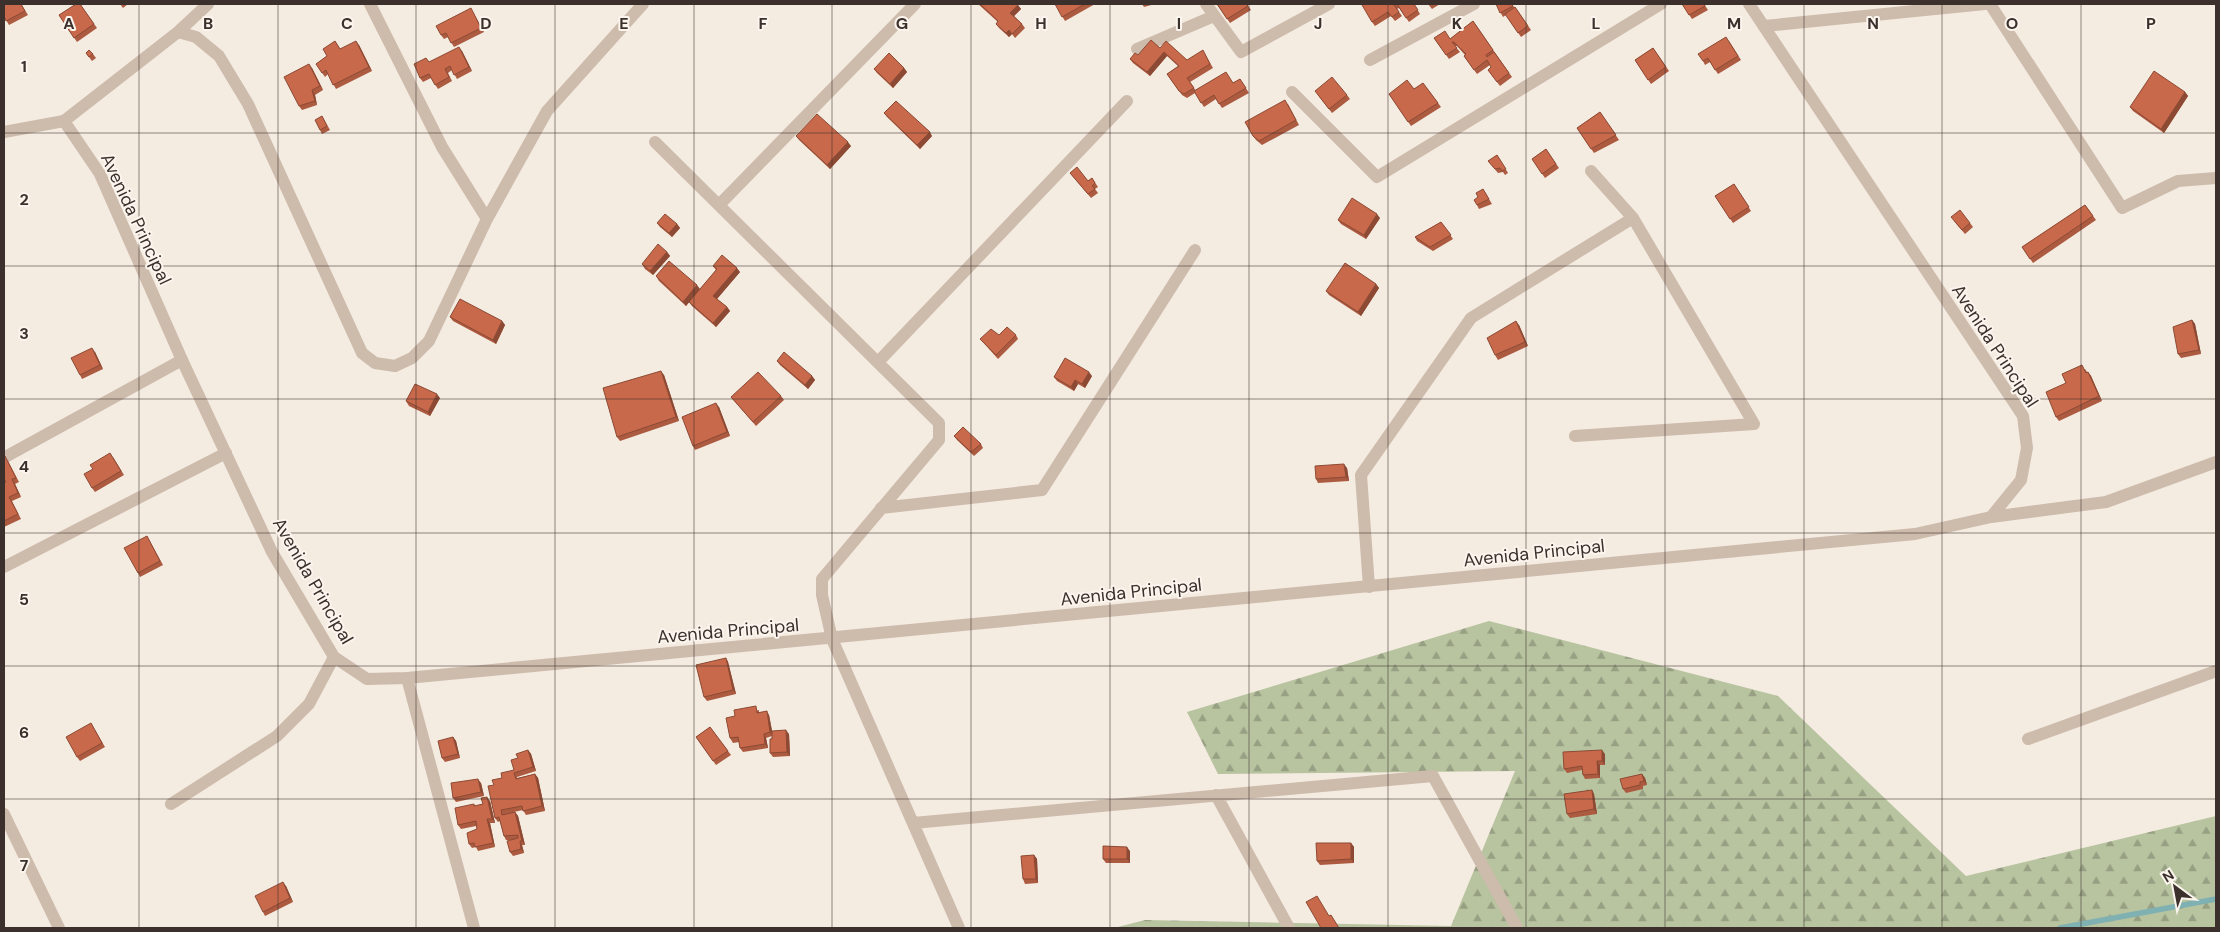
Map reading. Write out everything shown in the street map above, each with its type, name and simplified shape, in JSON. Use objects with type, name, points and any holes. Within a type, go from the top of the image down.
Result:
[{"type":"street","points":[[4,132],[64,121],[178,32],[208,4]]},
{"type":"street","points":[[370,4],[442,147],[487,219]]},
{"type":"street","points":[[178,32],[196,37],[219,56],[248,104],[362,353],[375,363],[395,366],[412,358],[429,341],[487,219],[547,111],[644,4]]},
{"type":"street","points":[[719,205],[915,4]]},
{"type":"street","points":[[1206,4],[1241,52],[1327,4]]},
{"type":"street","points":[[1370,60],[1474,4]]},
{"type":"street","name":"Avenida Principal","points":[[64,121],[100,174],[182,360],[272,552],[334,657],[367,679],[407,678],[832,639],[1915,534],[1991,517],[2021,480],[2027,448],[2023,416],[1749,4]]},
{"type":"street","points":[[1764,26],[1984,4]]},
{"type":"street","points":[[1990,4],[2122,208],[2178,181],[2216,178]]},
{"type":"street","points":[[1292,92],[1377,177],[1652,6]]},
{"type":"street","points":[[1137,48],[1214,16]]},
{"type":"street","points":[[879,361],[1127,101]]},
{"type":"street","points":[[655,142],[879,361],[939,423],[939,440],[822,579],[822,595],[832,639],[959,928]]},
{"type":"street","points":[[1575,436],[1754,424],[1633,218],[1591,171]]},
{"type":"street","points":[[1369,587],[1361,476],[1471,318],[1633,218]]},
{"type":"street","points":[[881,508],[1042,490],[1195,250]]},
{"type":"street","points":[[7,456],[182,360]]},
{"type":"street","points":[[4,567],[226,453]]},
{"type":"street","points":[[1991,517],[2106,502],[2216,462]]},
{"type":"street","points":[[171,804],[277,736],[309,704],[334,657]]},
{"type":"street","points":[[2028,739],[2216,671]]},
{"type":"street","points":[[407,678],[474,928]]},
{"type":"street","points":[[913,823],[1433,776],[1518,928]]},
{"type":"street","points":[[1216,796],[1289,928]]},
{"type":"street","points":[[4,814],[59,928]]},
{"type":"green space","points":[[1489,621],[1778,696],[1966,876],[2216,816],[2216,928],[1114,928],[1145,920],[1451,926],[1515,771],[1218,774],[1187,712]]},
{"type":"building","points":[[4,4],[21,4],[25,11],[6,21]]},
{"type":"building","points":[[76,4],[80,4],[94,24],[74,38],[59,15]]},
{"type":"building","points":[[980,4],[1017,4],[1010,13],[1022,24],[1012,34],[1009,30],[1006,33],[996,24],[998,21]]},
{"type":"building","points":[[1055,4],[1085,4],[1062,17]]},
{"type":"building","points":[[1217,4],[1246,4],[1248,6],[1227,19]]},
{"type":"building","points":[[1363,4],[1396,4],[1394,5],[1399,12],[1392,17],[1388,12],[1372,22]]},
{"type":"building","points":[[1397,4],[1414,4],[1418,10],[1406,18]]},
{"type":"building","points":[[1496,4],[1511,4],[1513,6],[1500,13]]},
{"type":"building","points":[[1682,4],[1704,4],[1705,6],[1689,15]]},
{"type":"building","points":[[1515,7],[1528,26],[1518,33],[1505,14]]},
{"type":"building","points":[[471,8],[481,28],[451,43],[446,33],[441,35],[436,26]]},
{"type":"building","points":[[1473,21],[1493,50],[1486,55],[1487,57],[1494,52],[1509,73],[1497,82],[1488,70],[1491,67],[1487,60],[1474,70],[1464,56],[1466,54],[1454,42],[1452,42],[1457,48],[1446,55],[1434,38],[1445,31],[1450,39]]},
{"type":"building","points":[[1726,37],[1738,56],[1715,70],[1708,58],[1703,61],[1698,54]]},
{"type":"building","points":[[1151,40],[1160,48],[1166,41],[1187,60],[1203,50],[1210,64],[1187,78],[1194,88],[1184,94],[1179,91],[1167,74],[1179,66],[1164,52],[1147,72],[1130,59],[1135,53],[1138,55]]},
{"type":"building","points":[[335,41],[340,49],[356,41],[369,67],[333,85],[326,70],[322,73],[316,64],[327,56],[323,49]]},
{"type":"building","points":[[459,47],[469,67],[454,75],[450,66],[445,69],[449,77],[435,85],[429,74],[420,78],[414,64],[426,58],[429,62]]},
{"type":"building","points":[[1653,48],[1666,67],[1648,80],[1635,60]]},
{"type":"building","points":[[89,50],[93,54],[89,57],[86,53]]},
{"type":"building","points":[[889,53],[904,68],[890,84],[874,69]]},
{"type":"building","points":[[309,64],[320,86],[312,90],[315,101],[299,106],[284,77]]},
{"type":"building","points":[[2154,71],[2185,92],[2161,129],[2130,107]]},
{"type":"building","points":[[1226,72],[1233,83],[1240,79],[1246,88],[1219,104],[1214,95],[1201,103],[1194,91]]},
{"type":"building","points":[[1332,77],[1347,95],[1329,109],[1315,91]]},
{"type":"building","points":[[1407,80],[1414,89],[1423,83],[1438,103],[1408,122],[1389,94]]},
{"type":"building","points":[[1285,100],[1296,120],[1259,141],[1253,136],[1245,122]]},
{"type":"building","points":[[896,101],[930,132],[917,145],[884,113]]},
{"type":"building","points":[[1600,112],[1616,135],[1591,149],[1577,128]]},
{"type":"building","points":[[817,114],[848,142],[827,165],[796,136]]},
{"type":"building","points":[[322,116],[327,126],[320,130],[315,120]]},
{"type":"building","points":[[1546,149],[1556,164],[1542,174],[1532,159]]},
{"type":"building","points":[[1497,155],[1506,169],[1502,171],[1500,168],[1495,169],[1488,161]]},
{"type":"building","points":[[1077,167],[1088,181],[1092,178],[1095,183],[1092,186],[1095,189],[1088,194],[1070,173]]},
{"type":"building","points":[[1734,184],[1749,207],[1730,219],[1715,196]]},
{"type":"building","points":[[1483,189],[1489,199],[1477,205],[1474,200],[1478,197],[1476,193]]},
{"type":"building","points":[[1352,198],[1377,214],[1364,235],[1338,220]]},
{"type":"building","points":[[2085,205],[2093,216],[2030,259],[2022,247]]},
{"type":"building","points":[[1960,210],[1970,223],[1962,230],[1951,217]]},
{"type":"building","points":[[665,214],[677,224],[669,233],[657,223]]},
{"type":"building","points":[[1441,222],[1451,235],[1430,247],[1415,237]]},
{"type":"building","points":[[658,244],[667,252],[650,271],[642,264]]},
{"type":"building","points":[[722,255],[737,268],[713,296],[727,307],[713,323],[689,302],[717,269],[713,266]]},
{"type":"building","points":[[669,261],[697,285],[683,302],[656,276]]},
{"type":"building","points":[[1345,263],[1376,284],[1358,312],[1326,291]]},
{"type":"building","points":[[460,299],[502,321],[493,340],[450,317]]},
{"type":"building","points":[[2192,320],[2199,350],[2178,354],[2173,327]]},
{"type":"building","points":[[1516,321],[1525,342],[1495,355],[1487,338]]},
{"type":"building","points":[[1007,327],[1016,335],[996,355],[980,339],[991,329],[999,335]]},
{"type":"building","points":[[92,348],[100,365],[80,375],[71,358]]},
{"type":"building","points":[[784,352],[812,376],[805,385],[777,361]]},
{"type":"building","points":[[1065,358],[1089,372],[1082,384],[1075,380],[1071,387],[1054,377]]},
{"type":"building","points":[[2082,365],[2086,373],[2088,372],[2099,396],[2056,417],[2046,392],[2066,383],[2062,374]]},
{"type":"building","points":[[661,371],[676,417],[617,437],[603,388]]},
{"type":"building","points":[[758,372],[781,396],[753,422],[731,397]]},
{"type":"building","points":[[415,384],[437,394],[428,412],[406,401]]},
{"type":"building","points":[[716,403],[727,432],[693,446],[682,417]]},
{"type":"building","points":[[963,427],[981,444],[971,452],[954,436]]},
{"type":"building","points":[[110,453],[121,471],[92,488],[84,474],[93,469],[90,465]]},
{"type":"building","points":[[5,456],[16,478],[12,479],[18,493],[9,497],[18,514],[4,521],[4,483],[6,482],[4,478]]},
{"type":"building","points":[[1344,464],[1346,477],[1316,479],[1315,466]]},
{"type":"building","points":[[147,536],[160,561],[138,573],[124,548]]},
{"type":"building","points":[[726,658],[733,690],[704,697],[696,665]]},
{"type":"building","points":[[756,706],[757,713],[767,711],[770,732],[764,734],[765,744],[740,748],[738,737],[730,738],[726,718],[735,716],[734,710]]},
{"type":"building","points":[[91,723],[102,743],[77,757],[66,737]]},
{"type":"building","points":[[710,727],[728,751],[713,761],[696,737]]},
{"type":"building","points":[[786,730],[787,752],[770,753],[772,731]]},
{"type":"building","points":[[453,737],[458,754],[442,758],[438,741]]},
{"type":"building","points":[[528,750],[533,767],[514,773],[516,779],[535,774],[542,806],[523,811],[522,806],[501,810],[502,815],[515,812],[522,841],[520,841],[521,849],[510,852],[507,841],[518,838],[518,835],[504,836],[499,817],[495,818],[488,786],[494,785],[492,780],[502,778],[501,773],[514,770],[511,760],[518,758],[516,754]]},
{"type":"building","points":[[1602,750],[1602,761],[1597,761],[1598,774],[1583,775],[1582,766],[1564,769],[1563,752]]},
{"type":"building","points":[[1642,774],[1644,781],[1640,782],[1640,785],[1623,789],[1620,779]]},
{"type":"building","points":[[478,779],[481,792],[453,798],[451,783]]},
{"type":"building","points":[[1592,790],[1594,809],[1567,814],[1564,794]]},
{"type":"building","points":[[487,797],[492,819],[487,819],[493,843],[475,847],[474,843],[469,844],[467,833],[477,829],[476,821],[458,825],[455,808],[483,804],[481,798]]},
{"type":"building","points":[[1316,843],[1351,843],[1351,859],[1317,861]]},
{"type":"building","points":[[1103,846],[1127,847],[1127,859],[1103,859]]},
{"type":"building","points":[[1034,855],[1036,879],[1023,879],[1021,856]]},
{"type":"building","points":[[283,882],[290,898],[263,912],[255,896]]},
{"type":"building","points":[[1317,896],[1339,928],[1321,928],[1306,902]]},
{"type":"waterway","points":[[2060,928],[2216,899]]}]
